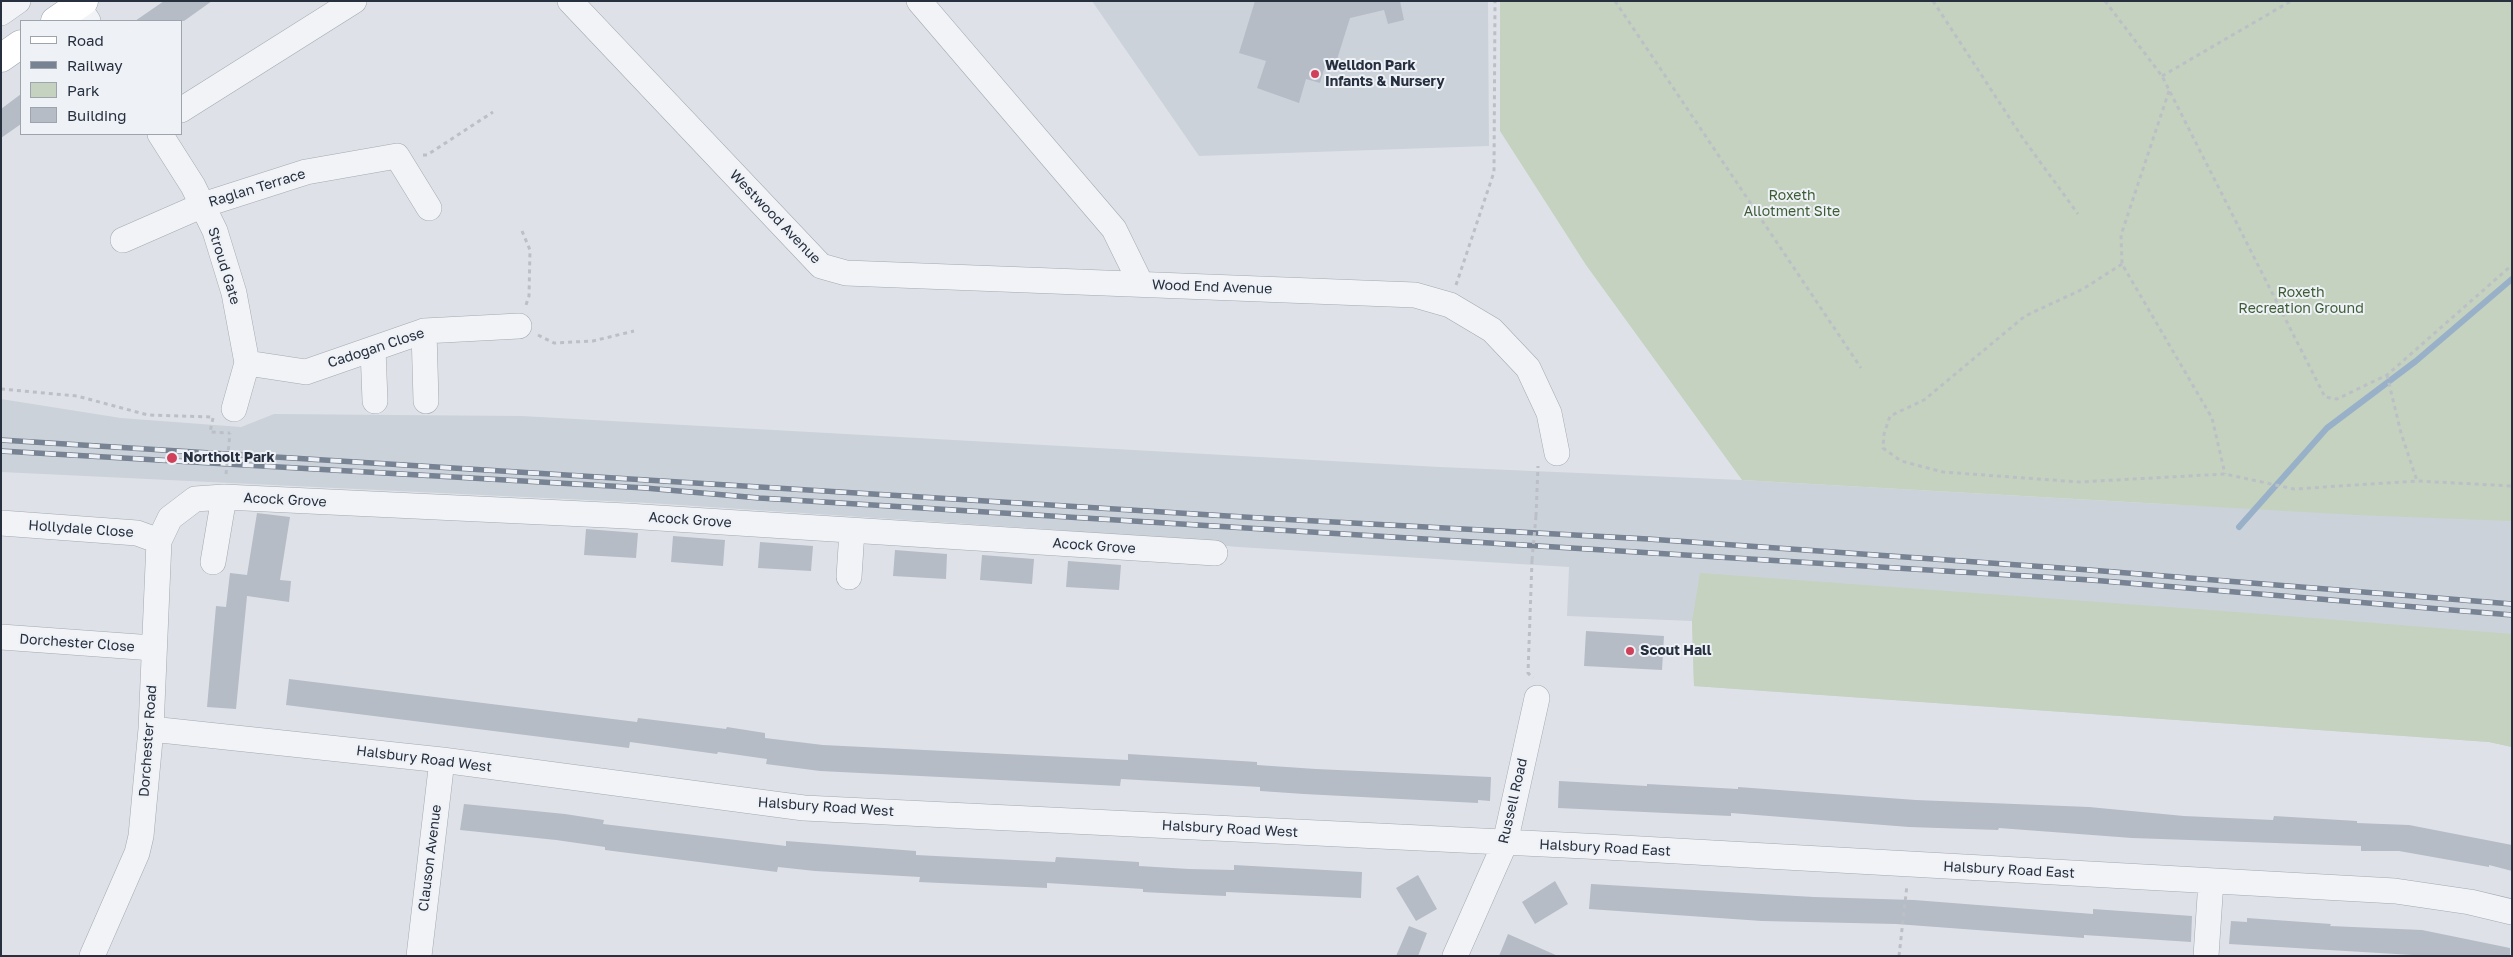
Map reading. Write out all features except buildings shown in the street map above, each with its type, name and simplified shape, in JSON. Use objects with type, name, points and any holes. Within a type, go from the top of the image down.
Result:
[{"type":"main road","points":[[57,20],[83,9]]},
{"type":"main road","points":[[1,58],[20,45]]},
{"type":"street","points":[[1,13],[18,1]]},
{"type":"street","points":[[182,109],[354,1]]},
{"type":"street","name":"Westwood Avenue","points":[[570,1],[821,266],[846,273],[1141,284]]},
{"type":"street","name":"Wood End Avenue","points":[[919,1],[1114,229],[1141,284],[1415,296],[1450,305],[1492,330],[1528,368],[1549,413],[1557,453]]},
{"type":"street","name":"Stroud Gate","points":[[161,135],[204,205],[256,364]]},
{"type":"street","points":[[397,156],[429,208]]},
{"type":"street","name":"Raglan Terrace","points":[[123,240],[204,205],[306,172],[397,156]]},
{"type":"street","name":"Cadogan Close","points":[[256,364],[306,372],[424,331],[519,326]]},
{"type":"street","points":[[424,331],[426,400]]},
{"type":"street","points":[[373,349],[375,401]]},
{"type":"street","points":[[224,413],[256,364]]},
{"type":"street","points":[[213,562],[225,485]]},
{"type":"street","name":"Acock Grove","points":[[170,518],[195,499],[225,485],[627,516],[1215,553]]},
{"type":"street","name":"Dorchester Road","points":[[92,956],[137,854],[142,836],[151,729],[153,648],[160,541],[170,518]]},
{"type":"street","name":"Hollydale Close","points":[[1,523],[137,532],[160,541]]},
{"type":"street","points":[[849,577],[852,531]]},
{"type":"street","name":"Dorchester Close","points":[[1,637],[153,648]]},
{"type":"street","name":"Russell Road","points":[[1455,956],[1505,843],[1537,691]]},
{"type":"street","name":"Halsbury Road West","points":[[151,729],[442,760],[804,808],[1505,843]]},
{"type":"street","name":"Clauson Avenue","points":[[419,956],[442,760]]},
{"type":"street","name":"Halsbury Road East","points":[[1505,843],[2394,890],[2470,902],[2512,912]]},
{"type":"street","points":[[2206,956],[2212,881]]},
{"type":"path","points":[[1450,305],[1494,172],[1495,1]]},
{"type":"path","points":[[1615,1],[1861,368]]},
{"type":"path","points":[[1933,1],[2022,137],[2078,214]]},
{"type":"path","points":[[2105,1],[2162,76],[2325,397],[2338,398],[2387,375],[2512,265]]},
{"type":"path","points":[[2162,76],[2291,1]]},
{"type":"path","points":[[2169,90],[2121,235],[2122,264],[2212,418],[2225,474]]},
{"type":"path","points":[[397,156],[427,155],[493,112]]},
{"type":"path","points":[[522,231],[530,250],[529,296],[519,326],[554,343],[593,340],[634,331]]},
{"type":"path","points":[[2122,264],[2083,289],[2025,316],[1924,400],[1890,416],[1884,434],[1883,448],[1901,461],[1943,472],[2079,482],[2225,474],[2294,489],[2417,481],[2512,486]]},
{"type":"path","points":[[2387,375],[2401,433],[2417,481]]},
{"type":"path","points":[[1,389],[77,396],[148,415],[224,413]]},
{"type":"path","points":[[210,432],[230,433],[225,485]]},
{"type":"path","points":[[1537,691],[1528,672],[1538,454],[1557,453]]},
{"type":"path","points":[[1899,956],[1909,865]]},
{"type":"shaded area","name":"Welldon Park Infants & Nursery","points":[[1092,1],[1488,1],[1489,146],[1199,156]]},
{"type":"shaded area","points":[[1,399],[121,418],[241,427],[274,414],[522,416],[1440,467],[1742,480],[2163,504],[2512,519],[2512,747],[2489,742],[1694,686],[1692,621],[1567,616],[1569,567],[1238,547],[1059,530],[649,503],[1,472]]},
{"type":"green space","points":[[1500,1],[2512,1],[2512,521],[2357,515],[1742,480],[1586,265],[1500,131]]},
{"type":"green space","points":[[1700,573],[2512,634],[2512,747],[2489,742],[1694,686],[1692,621]]},
{"type":"waterway","points":[[2239,527],[2327,428],[2416,361],[2512,279]]},
{"type":"railway","points":[[1,440],[1260,518],[1648,539],[2090,570],[2512,604]]},
{"type":"railway","points":[[1,451],[645,488],[759,498],[2091,580],[2512,615]]},
{"type":"place","name":"Welldon Park Infants & Nursery","points":[[1315,74]]},
{"type":"place","name":"Northolt Park","points":[[172,458]]},
{"type":"place","name":"Scout Hall","points":[[1630,651]]},
{"type":"park label","name":"Roxeth Allotment Site","points":[[1792,204]]},
{"type":"park label","name":"Roxeth Recreation Ground","points":[[2301,302]]}]
